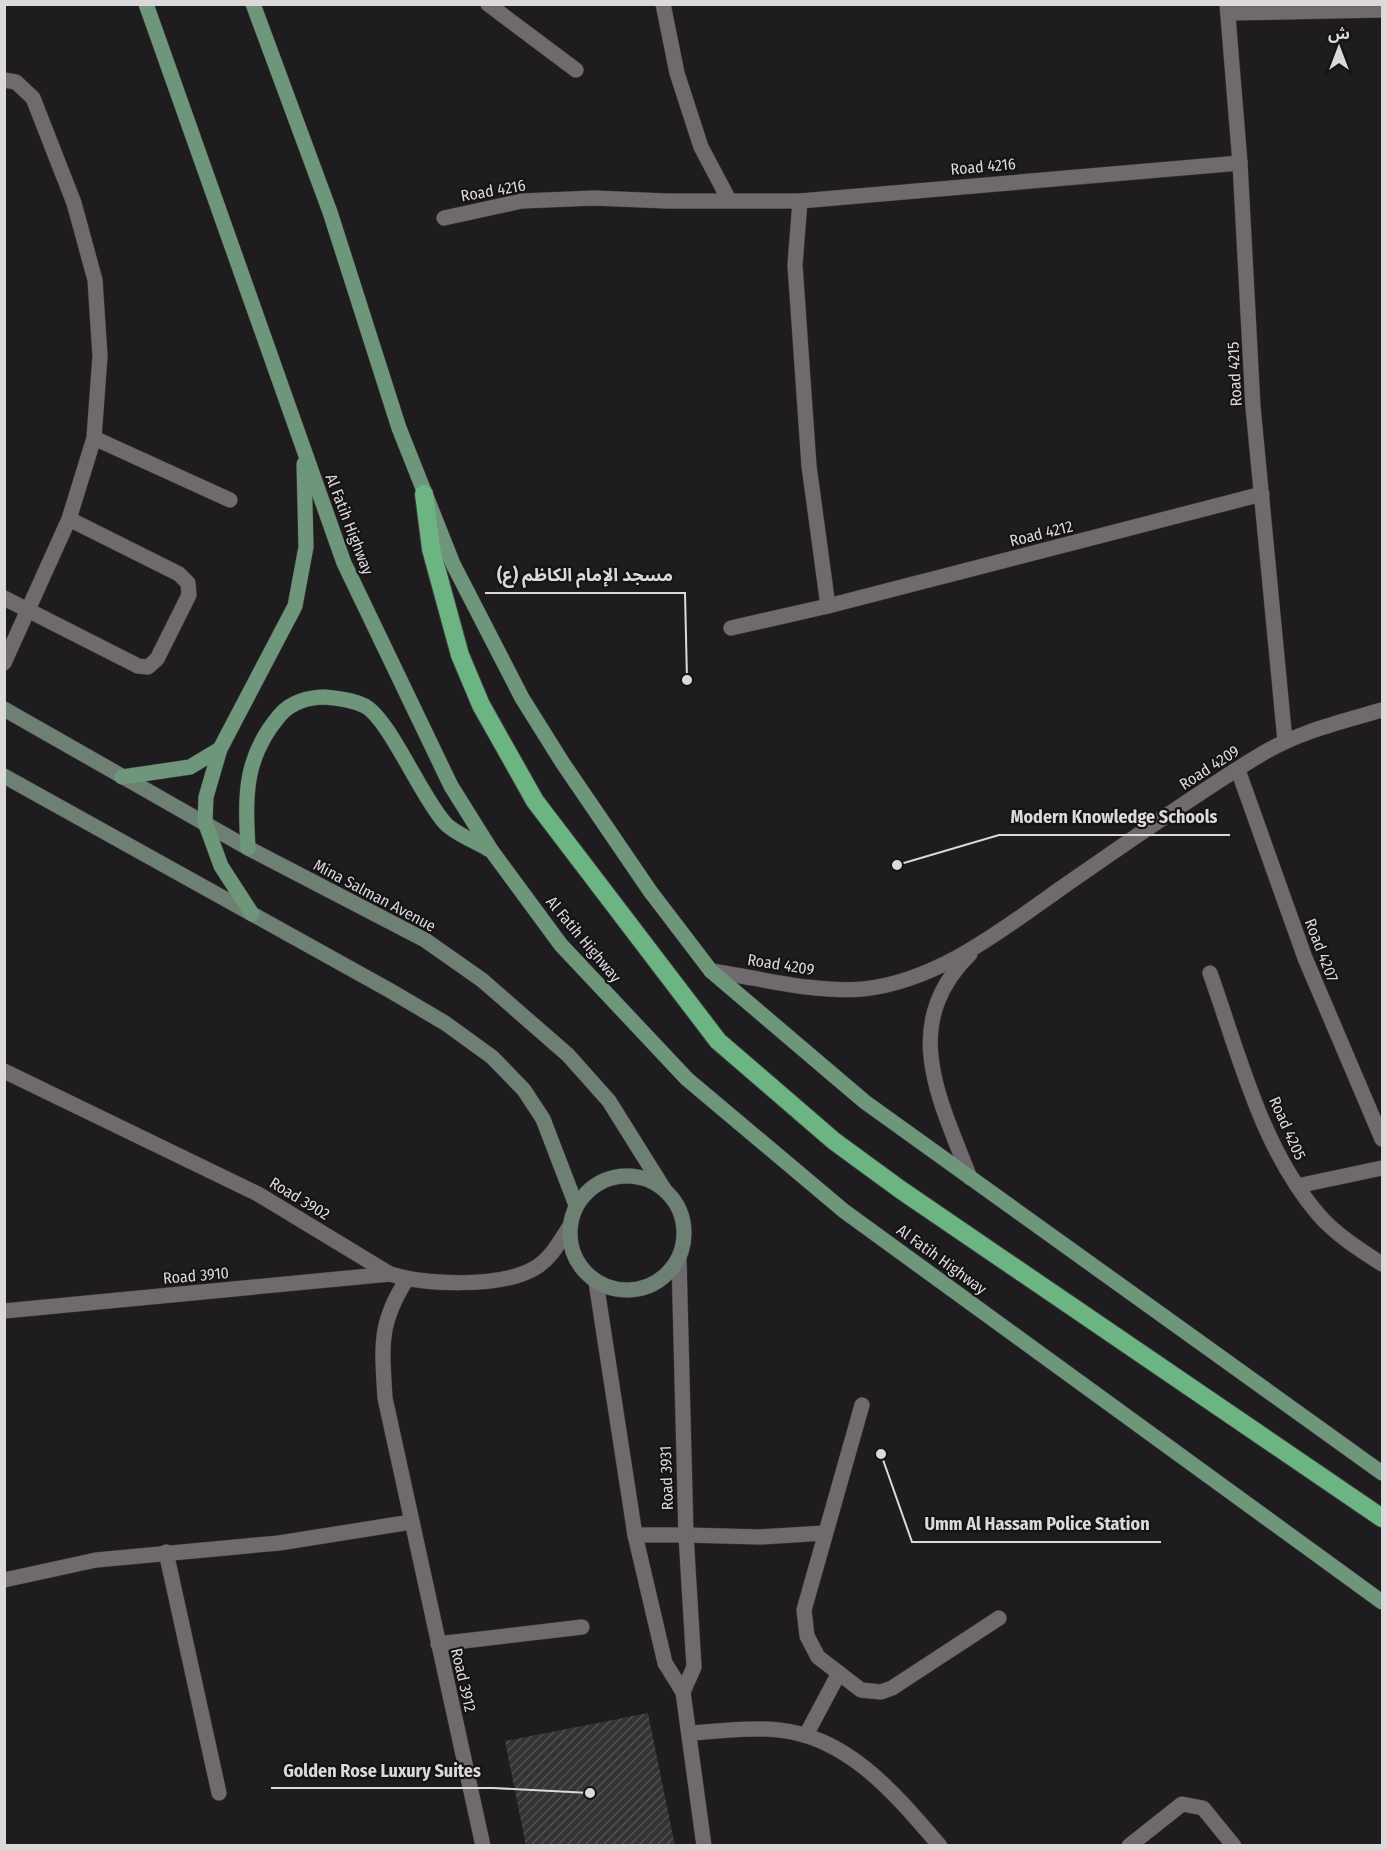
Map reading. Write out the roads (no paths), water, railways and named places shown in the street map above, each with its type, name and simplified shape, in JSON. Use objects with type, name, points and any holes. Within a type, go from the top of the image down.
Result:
[{"type":"highway","points":[[424,494],[431,549],[454,634],[481,705],[506,754],[535,801],[718,1041],[834,1141],[901,1190],[1383,1518]]},
{"type":"main road","name":"Al Fatih Highway","points":[[146,4],[344,562],[372,625],[451,786],[491,850],[561,945],[687,1079],[844,1210],[1383,1602]]},
{"type":"main road","points":[[253,4],[330,212],[377,360],[424,494],[453,564],[522,698],[650,891],[711,971],[865,1102],[1383,1473]]},
{"type":"main road","points":[[252,914],[221,866],[205,822],[206,797],[220,749],[295,606],[306,547],[303,449]]},
{"type":"main road","points":[[248,848],[246,798],[249,770],[266,731],[286,707],[312,697],[340,698],[366,707],[383,726],[430,804],[446,825],[491,850]]},
{"type":"main road","points":[[122,777],[190,767],[220,749]]},
{"type":"street","points":[[489,4],[576,70]]},
{"type":"street","points":[[663,4],[677,73],[701,147],[729,200]]},
{"type":"street","points":[[1227,9],[1383,10]]},
{"type":"street","name":"Road 4215","points":[[1227,9],[1240,163],[1253,407],[1285,741]]},
{"type":"street","points":[[4,80],[16,82],[33,98],[74,202],[95,280],[100,357],[94,438],[69,519],[4,663]]},
{"type":"street","name":"Road 4216","points":[[444,218],[522,201],[594,198],[667,201],[800,201],[1240,163]]},
{"type":"street","points":[[800,201],[795,265],[809,466],[828,606]]},
{"type":"street","points":[[94,438],[230,500]]},
{"type":"street","name":"Road 4212","points":[[731,628],[828,606],[1262,494]]},
{"type":"street","points":[[4,598],[30,609],[138,666],[148,667],[157,659],[189,595],[188,583],[179,574],[69,519]]},
{"type":"street","name":"Mina Salman Avenue","points":[[4,709],[248,848],[425,940],[482,980],[568,1055],[609,1101],[664,1189]]},
{"type":"street","name":"Road 4209","points":[[711,971],[802,987],[866,988],[927,971],[980,944],[1208,788],[1285,741],[1310,730],[1383,710]]},
{"type":"street","name":"Road 4207","points":[[1238,770],[1305,957],[1383,1139]]},
{"type":"street","points":[[4,776],[445,1023],[492,1057],[524,1090],[543,1119],[576,1205]]},
{"type":"street","name":"Road 4209","points":[[970,1178],[933,1075],[930,1029],[938,997],[948,976],[980,944]]},
{"type":"street","name":"Road 4205","points":[[1209,973],[1267,1129],[1297,1186],[1319,1215],[1343,1237],[1383,1264]]},
{"type":"street","name":"Road 3902","points":[[4,1071],[258,1194],[390,1274],[407,1279],[446,1282],[516,1276],[535,1268],[548,1258],[570,1226]]},
{"type":"street","points":[[1297,1186],[1383,1168]]},
{"type":"street","points":[[633,1176],[650,1180],[664,1189],[677,1204],[684,1221],[684,1241],[679,1259],[667,1275],[651,1286],[633,1291],[614,1290],[596,1282],[586,1274],[575,1258],[570,1239],[570,1226],[576,1205],[587,1192],[600,1182],[616,1177],[633,1176]]},
{"type":"street","name":"Road 3931","points":[[679,1259],[686,1534],[694,1667],[683,1692]]},
{"type":"street","name":"Road 3910","points":[[4,1311],[390,1274]]},
{"type":"street","name":"Road 3912","points":[[407,1279],[392,1303],[385,1323],[383,1343],[385,1398],[483,1845]]},
{"type":"street","points":[[596,1282],[635,1534],[665,1663],[683,1692],[691,1733],[704,1845]]},
{"type":"street","points":[[862,1405],[804,1610],[804,1623],[818,1657],[861,1690],[881,1692],[892,1689],[999,1617]]},
{"type":"street","points":[[4,1580],[96,1560],[288,1542],[411,1522]]},
{"type":"street","points":[[635,1534],[760,1537],[825,1533]]},
{"type":"street","points":[[166,1552],[219,1793]]},
{"type":"street","points":[[438,1644],[582,1627]]},
{"type":"street","points":[[806,1735],[839,1673]]},
{"type":"street","points":[[691,1733],[752,1729],[806,1735],[833,1747],[864,1766],[899,1797],[940,1845]]},
{"type":"street","points":[[1129,1845],[1182,1804],[1203,1808],[1234,1845]]},
{"type":"place","name":"مسجد الإمام الكاظم (ع)","points":[[687,680]]},
{"type":"place","name":"Modern Knowledge Schools","points":[[897,865]]},
{"type":"place","name":"Umm Al Hassam Police Station","points":[[881,1454]]},
{"type":"place","name":"Golden Rose Luxury Suites","points":[[590,1793]]}]
